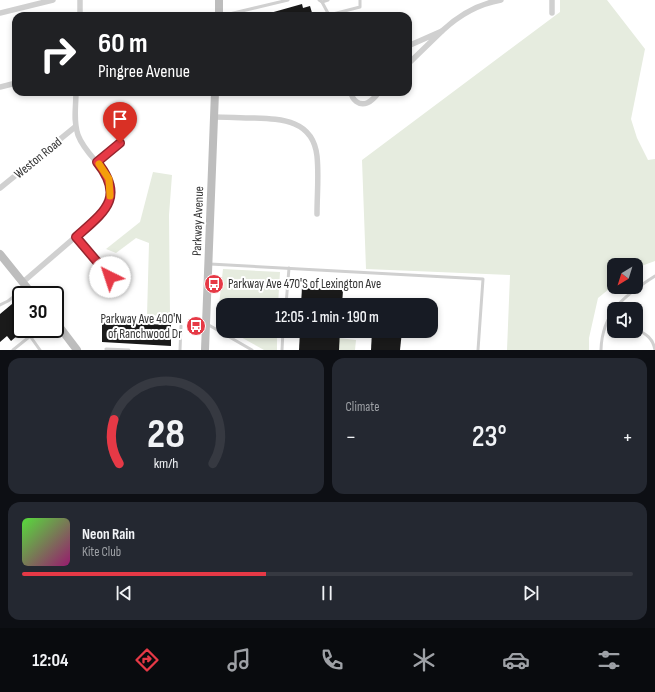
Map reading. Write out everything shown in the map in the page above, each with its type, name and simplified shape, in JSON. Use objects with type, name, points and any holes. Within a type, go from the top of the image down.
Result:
[{"type":"main road","points":[[219,0],[220,12]]},
{"type":"main road","name":"Parkway Avenue","points":[[205,350],[215,96]]},
{"type":"main road","points":[[0,254],[25,284]]},
{"type":"main road","points":[[64,333],[76,349]]},
{"type":"street","points":[[0,13],[53,0]]},
{"type":"street","points":[[80,0],[80,12]]},
{"type":"street","points":[[412,60],[458,17],[468,11],[501,0]]},
{"type":"street","points":[[552,0],[552,12]]},
{"type":"street","points":[[412,44],[442,31]]},
{"type":"street","points":[[0,87],[12,84]]},
{"type":"street","points":[[25,284],[102,214],[109,200],[109,179],[106,173],[82,143],[75,127],[76,96]]},
{"type":"street","points":[[352,96],[356,102],[364,104],[375,96]]},
{"type":"street","points":[[214,117],[281,119],[295,123],[302,128],[313,141],[317,156],[317,214]]},
{"type":"street","name":"Weston Road","points":[[0,188],[75,127]]},
{"type":"street","points":[[97,162],[120,143]]},
{"type":"street","points":[[76,237],[110,277]]},
{"type":"lane","points":[[237,12],[288,0]]},
{"type":"lane","points":[[327,12],[320,1],[328,0]]},
{"type":"lane","points":[[341,12],[360,7],[360,0]]},
{"type":"lane","points":[[208,264],[483,279],[478,350]]},
{"type":"lane","points":[[286,298],[288,268]]},
{"type":"lane","points":[[620,302],[627,295],[655,276]]},
{"type":"lane","points":[[0,305],[8,301],[25,284]]},
{"type":"lane","points":[[601,350],[604,328],[607,321]]},
{"type":"lane","points":[[206,323],[252,350]]},
{"type":"lane","points":[[180,350],[181,326]]},
{"type":"lane","points":[[643,333],[651,338],[655,350]]},
{"type":"lane","points":[[13,350],[28,338]]},
{"type":"lane","points":[[31,338],[40,350]]},
{"type":"lane","points":[[282,350],[283,338]]},
{"type":"lane","points":[[107,350],[106,349],[129,350]]},
{"type":"shaded area","points":[[560,0],[607,0],[645,49],[631,119],[637,138],[648,160],[655,159],[655,261],[643,265],[643,258],[607,258],[607,291],[598,298],[589,338],[589,350],[507,350],[510,275],[366,269],[362,160],[560,12]]},
{"type":"shaded area","points":[[153,172],[172,175],[169,215],[170,315],[147,316],[149,243],[136,238],[116,253],[106,249],[140,222]]},
{"type":"shaded area","points":[[223,269],[280,272],[278,298],[220,298]]},
{"type":"shaded area","points":[[243,338],[277,338],[277,350],[264,350]]},
{"type":"shaded area","points":[[339,338],[356,340],[355,350],[339,350]]},
{"type":"building","points":[[302,4],[303,8],[310,6],[312,12],[304,12],[274,12]]},
{"type":"building","points":[[302,287],[343,290],[342,298],[301,298]]},
{"type":"building","points":[[12,304],[12,338],[14,338],[11,341],[7,336],[0,342],[0,314]]},
{"type":"building","points":[[102,322],[171,325],[171,346],[102,342]]},
{"type":"building","points":[[300,338],[340,338],[339,350],[299,350]]},
{"type":"building","points":[[372,338],[401,338],[400,350],[371,350]]},
{"type":"slow traffic","points":[[99,164],[109,179],[110,196]]},
{"type":"place","name":"Parkway Ave 470'S of Lexington Ave","points":[[214,284]]},
{"type":"place","name":"Parkway Ave 400'N of Ranchwood Dr","points":[[196,326]]},
{"type":"route","points":[[110,277],[76,237],[102,214],[106,208],[110,193],[109,179],[97,162],[120,143]]}]
